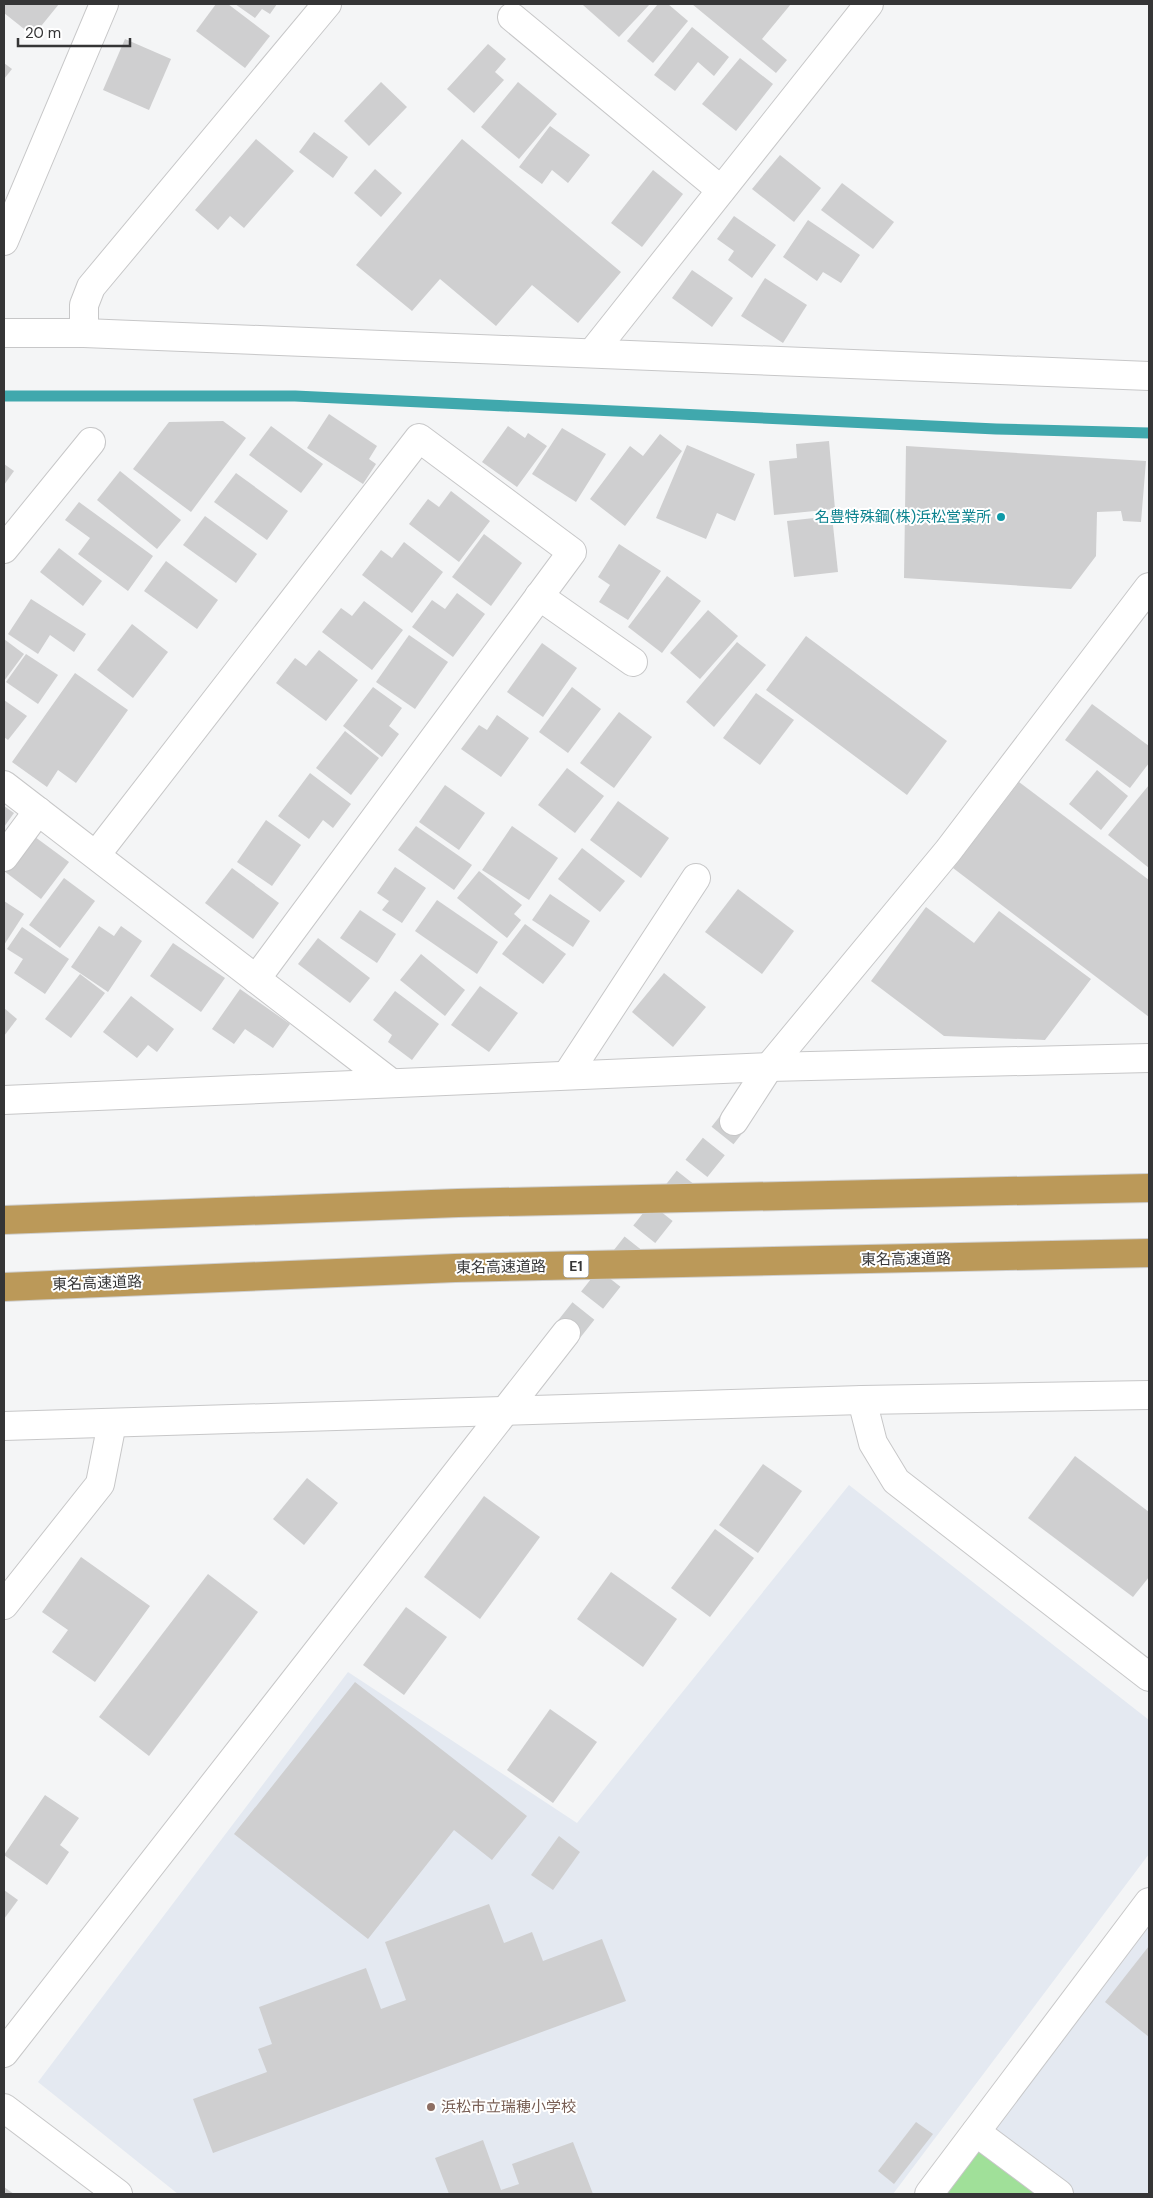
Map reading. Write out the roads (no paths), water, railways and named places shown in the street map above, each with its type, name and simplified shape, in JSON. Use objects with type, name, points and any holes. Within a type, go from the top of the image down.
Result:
[{"type":"highway","points":[[4,1220],[458,1203],[1149,1188]]},
{"type":"highway","name":"東名高速道路","points":[[4,1286],[455,1268],[1149,1253]]},
{"type":"street","points":[[4,241],[104,4]]},
{"type":"street","points":[[84,333],[84,305],[91,287],[327,4]]},
{"type":"street","points":[[592,353],[869,4]]},
{"type":"street","points":[[512,17],[721,190]]},
{"type":"street","points":[[4,333],[84,333],[1149,376]]},
{"type":"street","points":[[96,855],[419,438],[572,552],[256,979]]},
{"type":"street","points":[[4,548],[91,442]]},
{"type":"street","points":[[734,1121],[769,1067],[948,851],[1149,587]]},
{"type":"street","points":[[539,596],[633,662]]},
{"type":"street","points":[[4,785],[390,1082]]},
{"type":"street","points":[[4,857],[38,812]]},
{"type":"street","points":[[567,1075],[696,878]]},
{"type":"street","points":[[4,1100],[769,1067],[1149,1058]]},
{"type":"street","points":[[4,2052],[566,1333]]},
{"type":"street","points":[[4,1426],[862,1400],[1149,1395]]},
{"type":"street","points":[[862,1400],[873,1443],[896,1481],[1149,1677]]},
{"type":"street","points":[[4,1605],[100,1484],[112,1423]]},
{"type":"street","points":[[929,2194],[1149,1902]]},
{"type":"street","points":[[4,2108],[118,2194]]},
{"type":"street","points":[[976,2132],[1059,2194]]},
{"type":"waterway","points":[[4,396],[295,396],[996,429],[1149,433]]},
{"type":"tunnel","points":[[566,1333],[734,1121]]},
{"type":"place","name":"名豊特殊鋼(株)浜松営業所","points":[[1001,517]]},
{"type":"place","name":"浜松市立瑞穂小学校","points":[[431,2107]]}]
